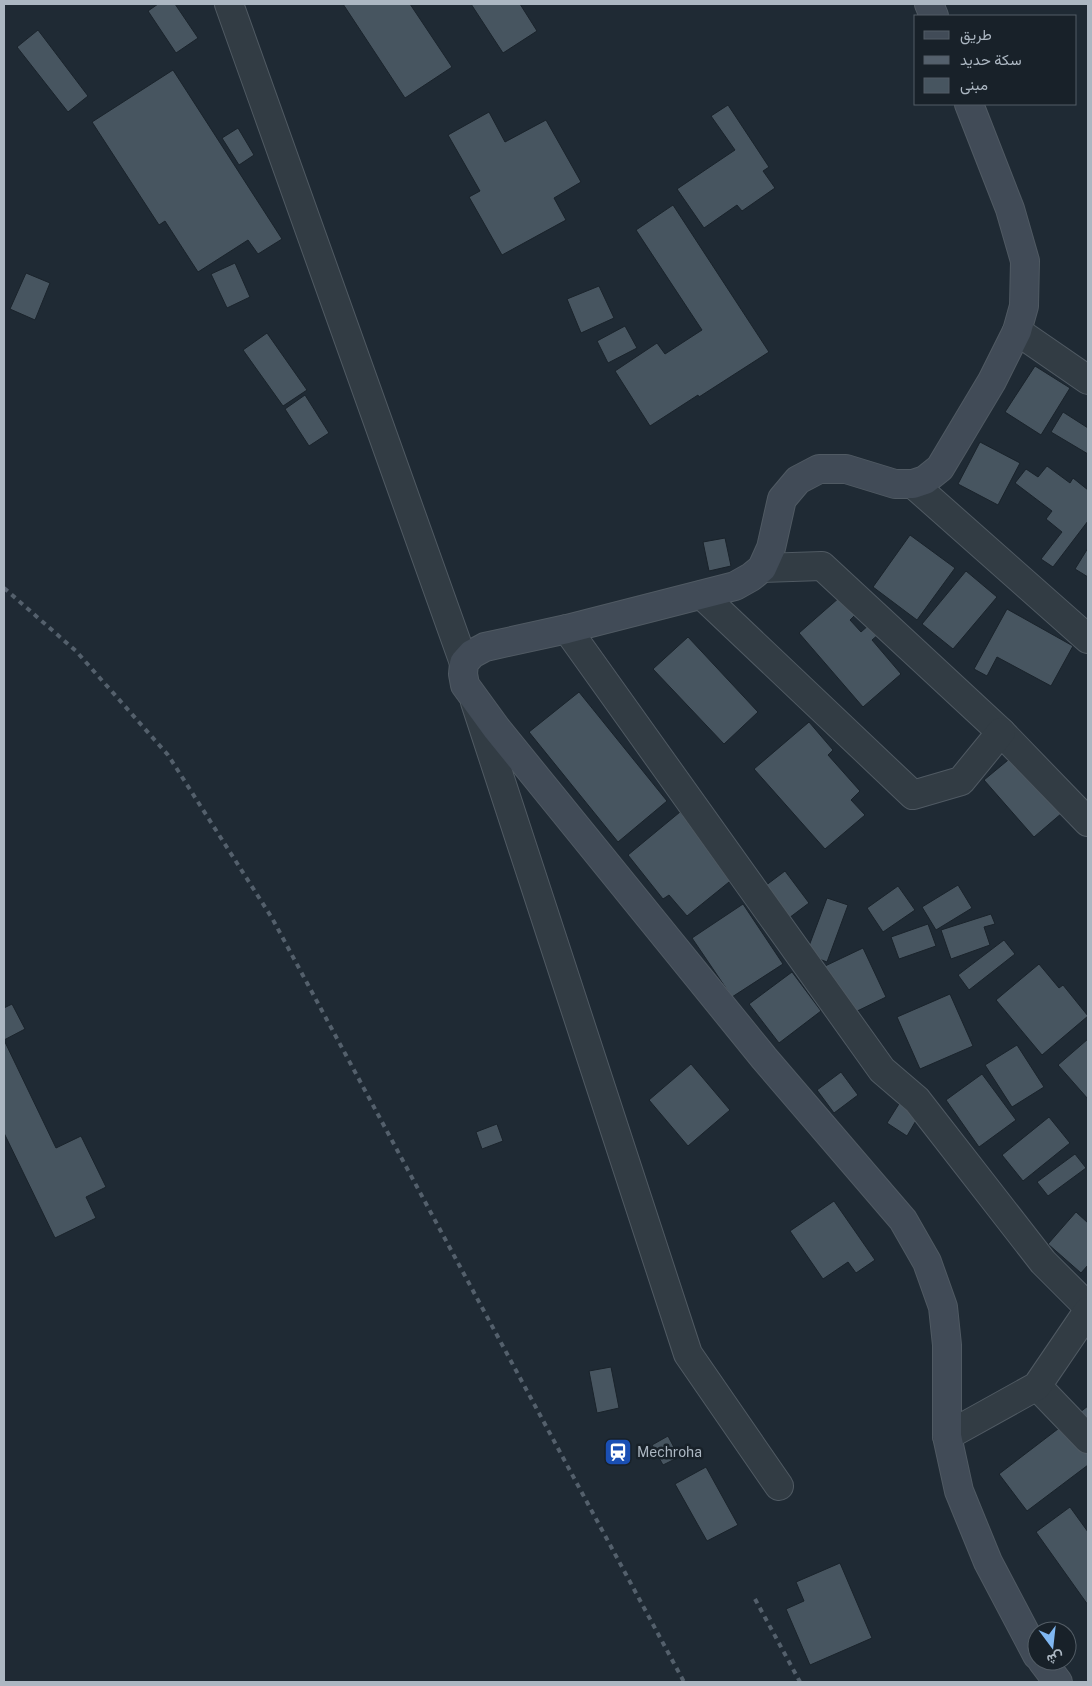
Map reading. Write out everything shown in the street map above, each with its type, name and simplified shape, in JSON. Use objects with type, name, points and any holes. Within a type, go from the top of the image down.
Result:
[{"type":"main road","points":[[969,105],[1010,209],[1025,261],[1024,306],[1017,331],[992,381],[940,468],[925,480],[913,484],[895,484],[846,469],[818,469],[798,480],[782,499],[771,548],[762,568],[752,577],[735,586],[702,595],[567,629],[485,647],[472,654],[464,663],[463,674],[465,685],[473,698],[497,729],[764,1058],[902,1220],[928,1262],[943,1307],[947,1345],[947,1436],[959,1491],[988,1562],[1027,1636]]},
{"type":"main road","points":[[1050,1671],[1058,1682]]},
{"type":"street","points":[[229,4],[464,663]]},
{"type":"street","points":[[1017,331],[1088,380]]},
{"type":"street","points":[[913,484],[1088,639]]},
{"type":"street","points":[[762,568],[822,566],[1001,732],[1088,822]]},
{"type":"street","points":[[702,595],[913,796],[961,781],[1001,732]]},
{"type":"street","points":[[567,629],[882,1070],[917,1100],[1043,1262],[1088,1309],[1038,1386],[947,1436]]},
{"type":"street","points":[[473,698],[688,1354],[779,1486]]},
{"type":"street","points":[[1038,1386],[1088,1439]]},
{"type":"building","points":[[158,4],[175,4],[198,38],[176,53],[148,11]]},
{"type":"building","points":[[343,4],[410,4],[452,67],[405,98]]},
{"type":"building","points":[[471,4],[520,4],[537,31],[503,53]]},
{"type":"building","points":[[38,30],[88,96],[68,112],[17,47]]},
{"type":"building","points":[[173,70],[282,239],[258,254],[248,240],[198,272],[165,221],[159,225],[92,122]]},
{"type":"building","points":[[728,105],[769,167],[763,171],[775,188],[742,211],[737,205],[704,228],[677,189],[735,150],[711,116]]},
{"type":"building","points":[[489,112],[505,142],[546,120],[581,182],[554,198],[566,220],[502,255],[469,197],[480,191],[448,135]]},
{"type":"building","points":[[238,128],[254,155],[239,165],[222,138]]},
{"type":"building","points":[[673,205],[769,352],[650,426],[615,371],[657,343],[665,354],[702,330],[636,230]]},
{"type":"building","points":[[235,263],[250,297],[227,308],[211,274]]},
{"type":"building","points":[[26,273],[50,283],[35,320],[10,309]]},
{"type":"building","points":[[599,286],[614,318],[581,333],[567,299]]},
{"type":"building","points":[[625,326],[637,348],[608,363],[597,341]]},
{"type":"building","points":[[267,333],[307,390],[283,406],[243,350]]},
{"type":"building","points":[[1035,366],[1070,388],[1041,435],[1005,412]]},
{"type":"building","points":[[305,395],[329,433],[309,446],[285,409]]},
{"type":"building","points":[[1063,412],[1088,428],[1088,454],[1051,432]]},
{"type":"building","points":[[980,442],[1020,463],[998,505],[958,484]]},
{"type":"building","points":[[1047,466],[1070,483],[1073,478],[1088,490],[1088,521],[1053,567],[1041,559],[1062,532],[1046,519],[1052,511],[1015,483],[1026,469],[1038,477]]},
{"type":"building","points":[[910,535],[955,568],[917,620],[873,587]]},
{"type":"building","points":[[725,538],[731,566],[709,571],[703,542]]},
{"type":"building","points":[[1088,548],[1088,577],[1075,569]]},
{"type":"building","points":[[966,571],[997,597],[953,649],[922,624]]},
{"type":"building","points":[[840,597],[855,615],[850,620],[861,632],[870,624],[879,634],[872,640],[901,674],[863,707],[799,633]]},
{"type":"building","points":[[1007,609],[1073,646],[1051,686],[997,657],[987,676],[974,669]]},
{"type":"building","points":[[688,637],[758,712],[724,744],[653,669]]},
{"type":"building","points":[[579,692],[667,801],[618,842],[529,732]]},
{"type":"building","points":[[809,722],[833,750],[828,755],[860,791],[851,800],[865,815],[825,849],[754,769]]},
{"type":"building","points":[[1013,756],[1062,813],[1034,837],[984,780]]},
{"type":"building","points":[[680,812],[734,878],[687,916],[669,895],[663,899],[628,855]]},
{"type":"building","points":[[785,871],[809,903],[785,921],[761,889]]},
{"type":"building","points":[[958,885],[972,908],[936,930],[922,907]]},
{"type":"building","points":[[898,886],[915,910],[883,932],[867,908]]},
{"type":"building","points":[[827,898],[848,905],[827,962],[806,954]]},
{"type":"building","points":[[743,904],[783,964],[732,997],[692,938]]},
{"type":"building","points":[[991,914],[995,924],[984,927],[990,945],[951,959],[941,930]]},
{"type":"building","points":[[928,924],[936,946],[899,959],[891,937]]},
{"type":"building","points":[[1004,940],[1015,954],[969,990],[958,975]]},
{"type":"building","points":[[863,948],[886,997],[847,1016],[823,967]]},
{"type":"building","points":[[1039,964],[1059,988],[1063,985],[1088,1016],[1042,1055],[996,1000]]},
{"type":"building","points":[[792,972],[821,1011],[779,1043],[749,1004]]},
{"type":"building","points":[[950,994],[973,1046],[920,1069],[897,1017]]},
{"type":"building","points":[[12,1004],[25,1029],[4,1040],[4,1008]]},
{"type":"building","points":[[1088,1039],[1088,1099],[1058,1065]]},
{"type":"building","points":[[4,1040],[56,1148],[81,1136],[106,1187],[86,1197],[96,1218],[55,1238],[4,1133]]},
{"type":"building","points":[[1017,1045],[1044,1087],[1012,1107],[985,1065]]},
{"type":"building","points":[[691,1064],[730,1110],[688,1146],[649,1100]]},
{"type":"building","points":[[841,1072],[858,1095],[834,1113],[817,1090]]},
{"type":"building","points":[[982,1074],[1016,1120],[979,1147],[946,1100]]},
{"type":"building","points":[[902,1099],[921,1112],[907,1136],[887,1123]]},
{"type":"building","points":[[1049,1117],[1070,1143],[1023,1181],[1002,1155]]},
{"type":"building","points":[[497,1124],[503,1141],[482,1149],[476,1132]]},
{"type":"building","points":[[1075,1154],[1086,1168],[1048,1196],[1037,1182]]},
{"type":"building","points":[[834,1201],[875,1260],[856,1273],[848,1262],[823,1279],[790,1231]]},
{"type":"building","points":[[1076,1212],[1088,1223],[1088,1265],[1081,1273],[1048,1244]]},
{"type":"building","points":[[611,1367],[619,1408],[597,1413],[589,1371]]},
{"type":"building","points":[[1088,1406],[1088,1465],[1027,1511],[999,1474]]},
{"type":"building","points":[[668,1436],[679,1457],[663,1465],[652,1445]]},
{"type":"building","points":[[706,1467],[738,1525],[707,1541],[675,1484]]},
{"type":"building","points":[[1070,1507],[1088,1532],[1088,1605],[1036,1532]]},
{"type":"building","points":[[840,1563],[872,1638],[810,1665],[786,1609],[804,1601],[796,1582]]},
{"type":"railway","points":[[4,588],[76,651],[168,755],[272,918],[684,1682]]},
{"type":"railway","points":[[755,1599],[800,1682]]},
{"type":"place","name":"Mechroha","points":[[618,1452]]}]
